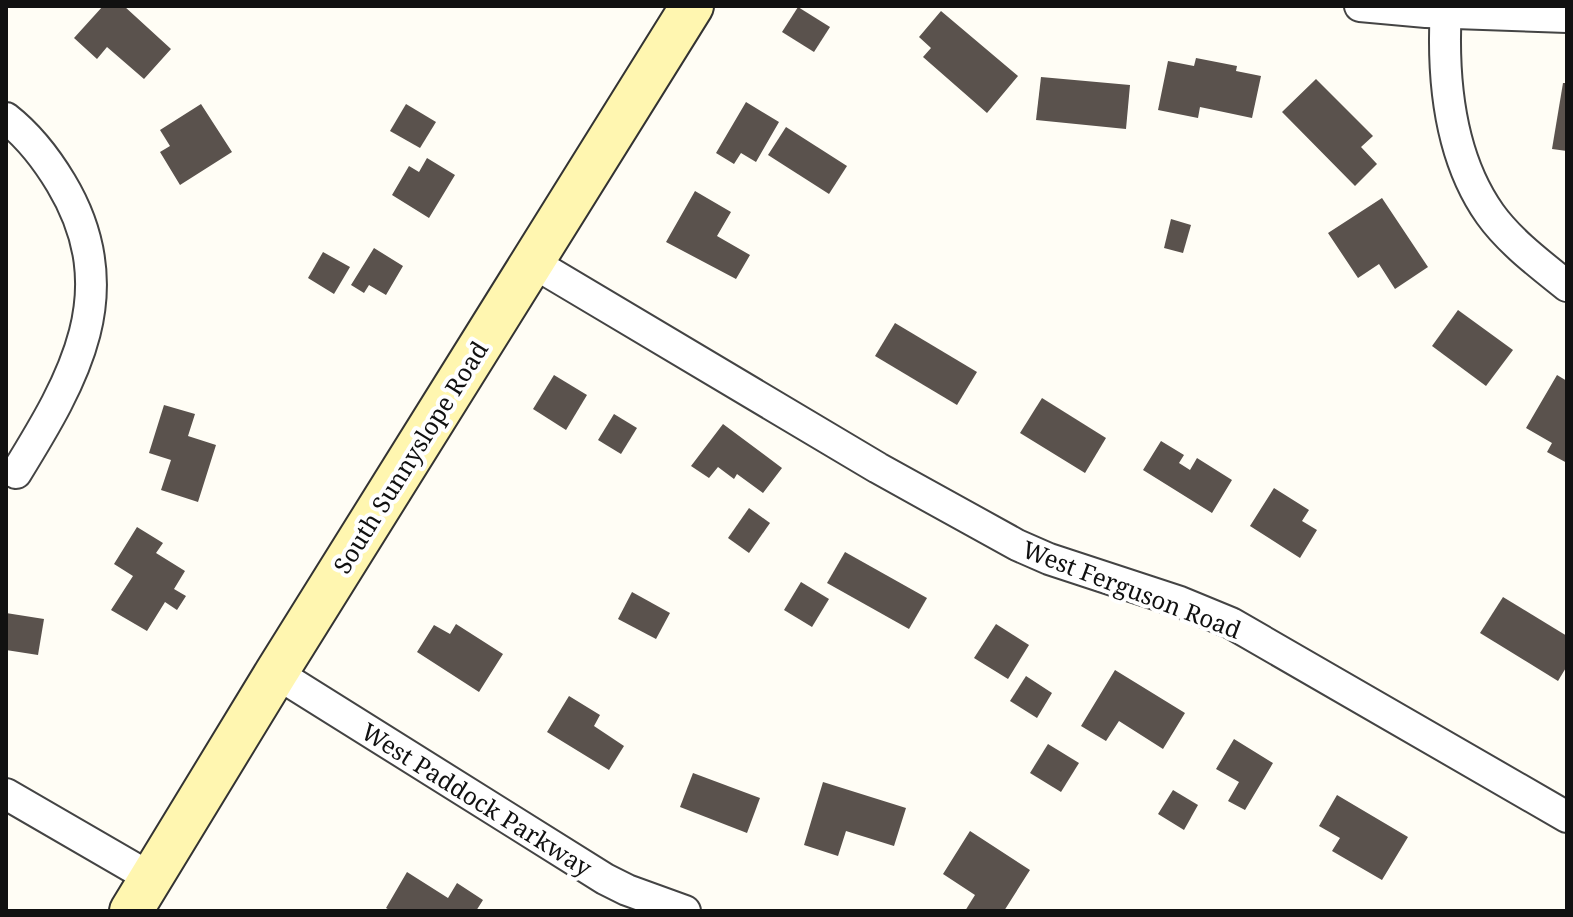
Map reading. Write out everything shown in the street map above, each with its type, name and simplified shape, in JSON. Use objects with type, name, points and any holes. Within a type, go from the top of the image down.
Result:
[{"type":"street","name":"South Sunnyslope Road","points":[[141,895],[692,6]]},
{"type":"street","points":[[1360,6],[1567,17]]},
{"type":"street","points":[[1445,9],[1443,47],[1450,108],[1472,182],[1491,216],[1531,257],[1567,286]]},
{"type":"street","points":[[6,118],[47,160],[66,192],[79,217],[92,276],[86,333],[73,372],[55,410],[16,473]]},
{"type":"street","name":"West Ferguson Road","points":[[532,262],[878,468],[1017,545],[1231,623],[1567,817]]},
{"type":"street","name":"West Paddock Parkway","points":[[276,673],[605,879],[685,911]]},
{"type":"street","points":[[6,794],[141,895]]},
{"type":"building","points":[[103,6],[124,6],[171,49],[144,79],[107,47],[97,59],[74,38]]},
{"type":"building","points":[[798,7],[830,27],[814,52],[782,32]]},
{"type":"building","points":[[941,11],[1018,76],[987,113],[923,57],[931,48],[919,37]]},
{"type":"building","points":[[1196,58],[1237,66],[1236,71],[1261,76],[1252,118],[1200,107],[1198,118],[1158,110],[1168,61],[1194,66]]},
{"type":"building","points":[[1041,77],[1130,85],[1126,129],[1036,120]]},
{"type":"building","points":[[1316,79],[1373,136],[1361,147],[1377,164],[1355,186],[1282,112]]},
{"type":"building","points":[[1563,83],[1567,83],[1567,151],[1552,149]]},
{"type":"building","points":[[746,102],[779,122],[756,162],[741,153],[734,164],[716,153]]},
{"type":"building","points":[[201,104],[232,152],[180,185],[160,152],[170,146],[160,130]]},
{"type":"building","points":[[406,104],[436,122],[420,148],[390,131]]},
{"type":"building","points":[[786,127],[847,166],[829,194],[768,155]]},
{"type":"building","points":[[427,158],[455,175],[429,218],[392,195],[409,166],[419,172]]},
{"type":"building","points":[[695,191],[731,212],[717,236],[750,255],[736,279],[666,242]]},
{"type":"building","points":[[1382,198],[1428,267],[1395,289],[1379,264],[1358,278],[1328,233]]},
{"type":"building","points":[[1171,219],[1191,225],[1183,253],[1164,248]]},
{"type":"building","points":[[374,248],[403,266],[386,295],[369,285],[364,293],[351,285]]},
{"type":"building","points":[[323,252],[350,267],[334,294],[308,278]]},
{"type":"building","points":[[1458,310],[1513,350],[1486,386],[1432,346]]},
{"type":"building","points":[[895,323],[977,372],[957,405],[875,356]]},
{"type":"building","points":[[554,375],[587,395],[566,430],[533,409]]},
{"type":"building","points":[[1557,375],[1567,381],[1567,463],[1547,452],[1552,443],[1526,428]]},
{"type":"building","points":[[1042,398],[1106,438],[1085,473],[1020,433]]},
{"type":"building","points":[[164,405],[195,414],[188,436],[216,445],[198,502],[161,490],[171,460],[149,453]]},
{"type":"building","points":[[614,414],[637,428],[621,454],[598,440]]},
{"type":"building","points":[[723,424],[782,468],[763,493],[737,474],[734,479],[718,467],[709,478],[691,466]]},
{"type":"building","points":[[1161,441],[1184,455],[1179,463],[1190,470],[1197,458],[1232,480],[1212,513],[1143,470]]},
{"type":"building","points":[[1274,488],[1309,510],[1302,521],[1317,530],[1300,558],[1250,526]]},
{"type":"building","points":[[749,508],[770,523],[749,553],[728,538]]},
{"type":"building","points":[[137,527],[163,543],[156,553],[185,571],[174,589],[186,596],[177,610],[165,602],[147,631],[111,610],[133,576],[114,564]]},
{"type":"building","points":[[845,552],[927,598],[909,629],[827,583]]},
{"type":"building","points":[[801,582],[829,599],[812,627],[784,610]]},
{"type":"building","points":[[632,592],[670,613],[656,639],[618,619]]},
{"type":"building","points":[[1503,597],[1567,636],[1567,666],[1558,681],[1480,633]]},
{"type":"building","points":[[6,613],[44,619],[38,655],[6,650]]},
{"type":"building","points":[[456,624],[503,654],[479,692],[417,652],[434,625],[450,634]]},
{"type":"building","points":[[996,624],[1029,645],[1008,679],[974,658]]},
{"type":"building","points":[[1115,670],[1185,713],[1163,749],[1119,721],[1106,741],[1081,726]]},
{"type":"building","points":[[1026,676],[1052,693],[1037,718],[1010,701]]},
{"type":"building","points":[[569,696],[600,715],[594,726],[624,746],[609,770],[547,732]]},
{"type":"building","points":[[1234,739],[1273,763],[1245,810],[1228,801],[1239,782],[1216,769]]},
{"type":"building","points":[[1048,744],[1079,763],[1061,792],[1030,773]]},
{"type":"building","points":[[693,773],[760,798],[747,833],[680,807]]},
{"type":"building","points":[[823,782],[906,808],[894,846],[846,831],[838,856],[804,845]]},
{"type":"building","points":[[1173,790],[1198,805],[1184,830],[1158,814]]},
{"type":"building","points":[[1337,795],[1408,837],[1382,880],[1332,851],[1340,838],[1319,826]]},
{"type":"building","points":[[970,831],[1030,870],[1004,911],[965,911],[975,895],[943,874]]},
{"type":"building","points":[[407,872],[448,898],[457,883],[483,900],[476,911],[391,911],[386,908]]}]
